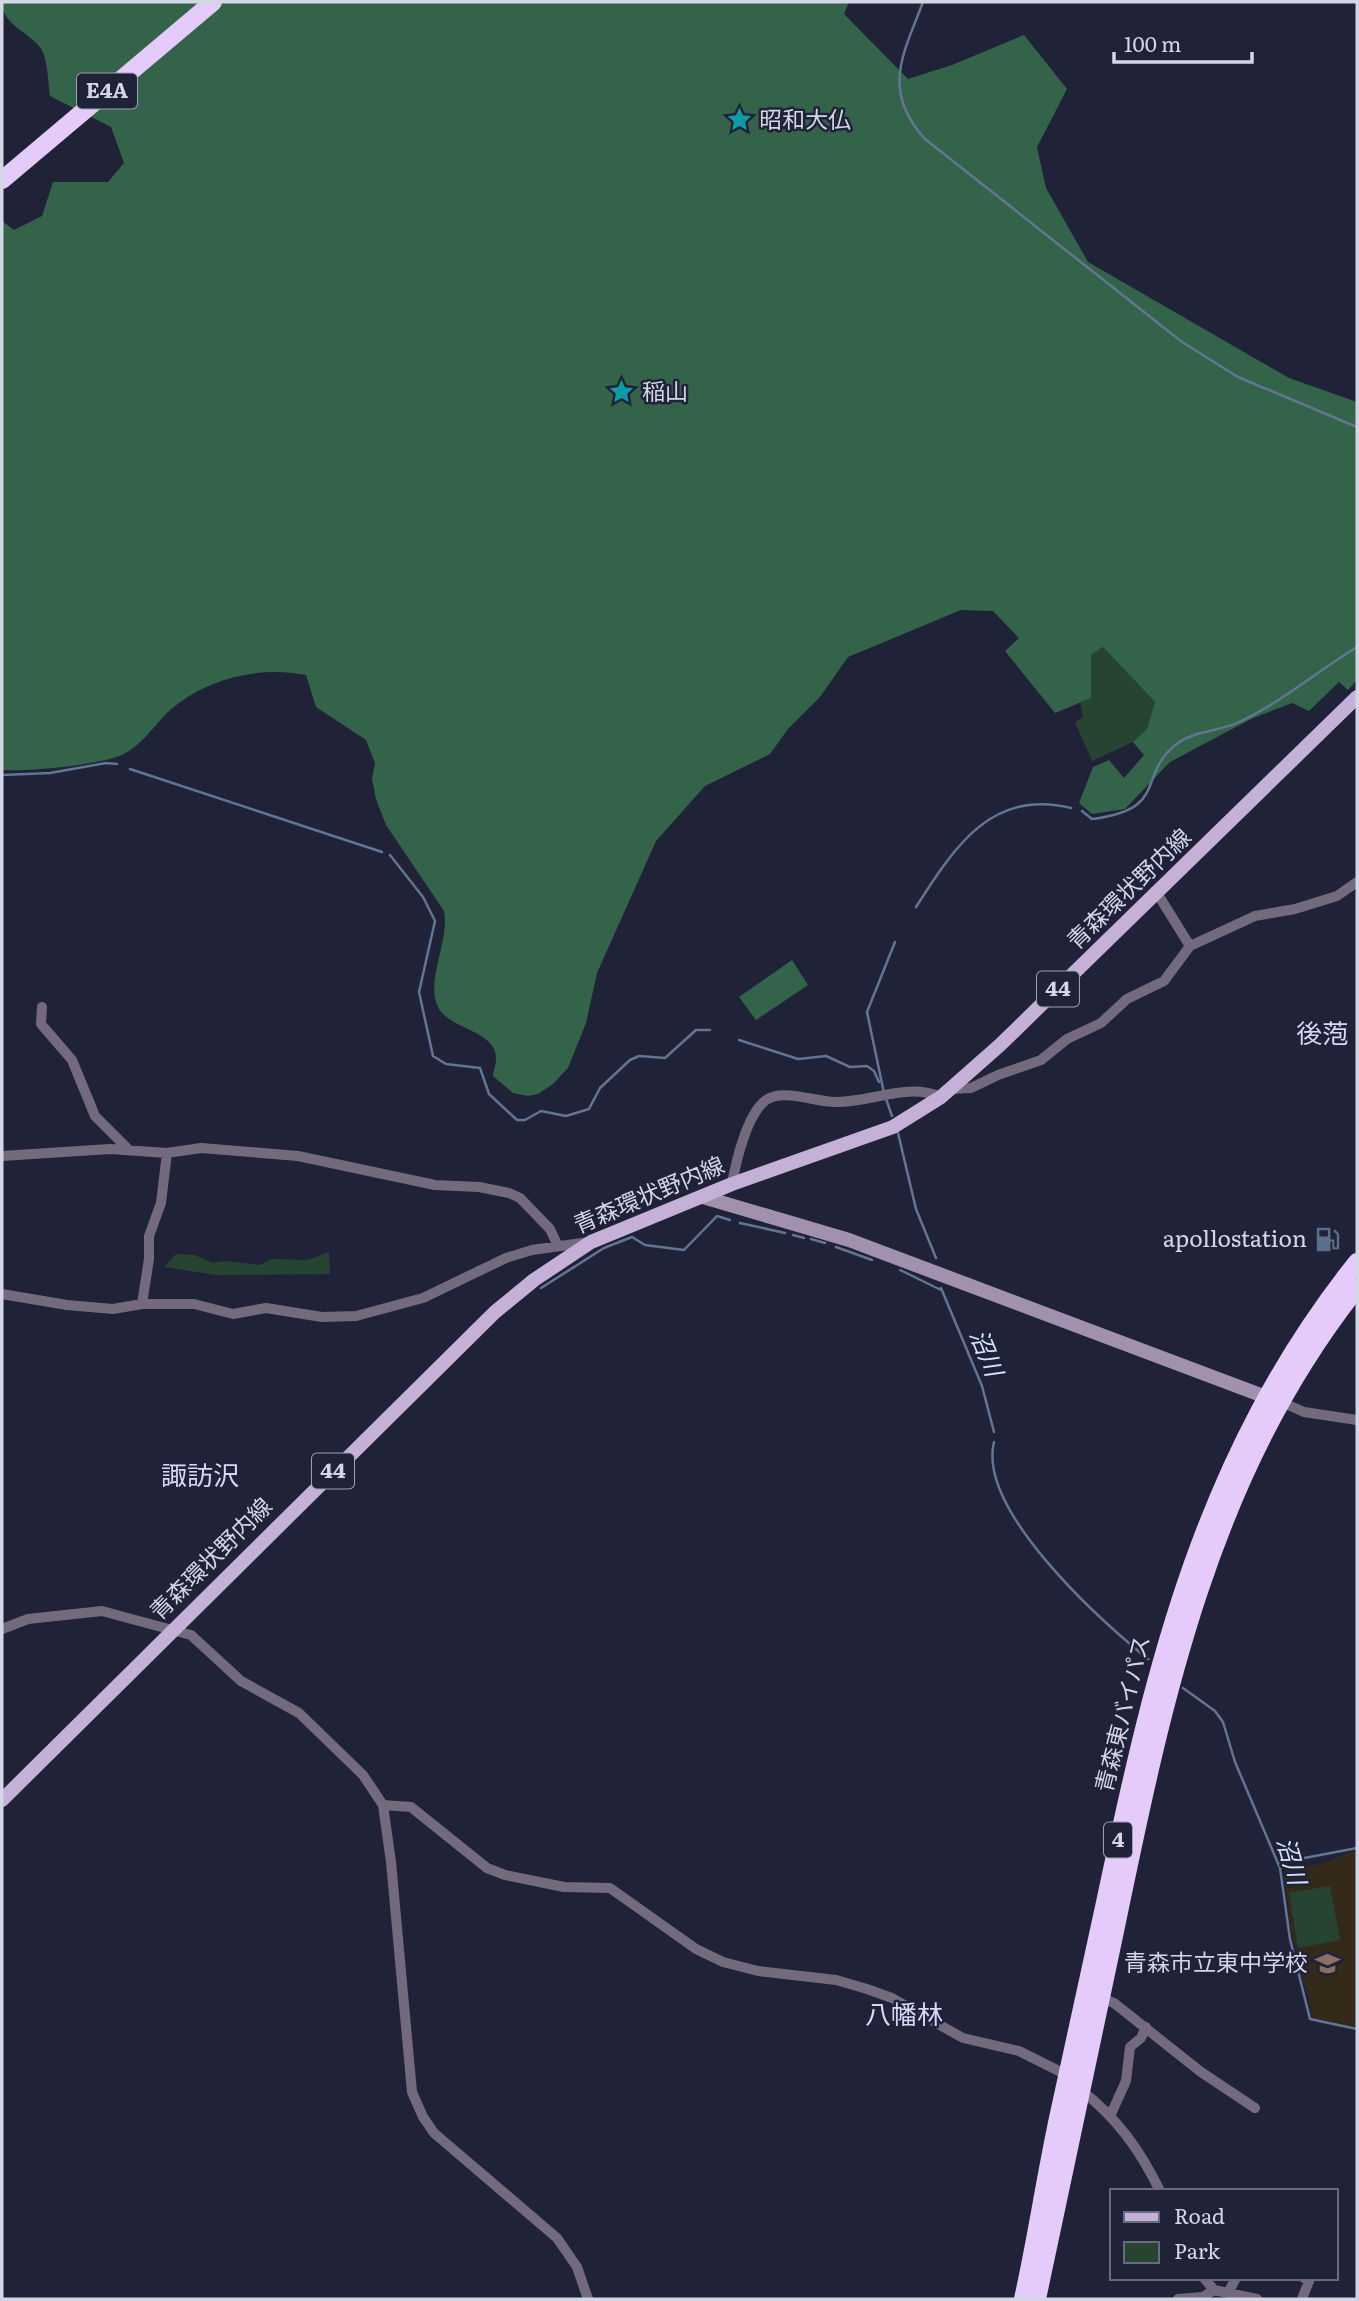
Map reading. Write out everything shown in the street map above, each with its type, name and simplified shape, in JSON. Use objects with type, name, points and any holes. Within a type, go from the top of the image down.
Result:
[{"type":"highway","name":"E4A","points":[[2,180],[213,2]]},
{"type":"highway","name":"青森東バイパス","points":[[1023,2299],[1068,2076],[1157,1669],[1197,1547],[1232,1464],[1337,1288],[1357,1262]]},
{"type":"highway","name":"青森東バイパス","points":[[1038,2299],[1170,1680],[1198,1588],[1272,1399],[1357,1288]]},
{"type":"main road","name":"青森環状野内線","points":[[2,1800],[495,1312],[534,1279],[591,1242],[732,1184],[893,1127],[946,1093],[1157,893],[1357,697]]},
{"type":"street","points":[[732,1184],[736,1160],[744,1138],[762,1103],[771,1097],[782,1095],[839,1102],[909,1091],[946,1093],[971,1088],[998,1074],[1041,1060],[1067,1039],[1101,1023],[1127,999],[1164,981],[1190,946],[1255,916],[1295,909],[1338,896],[1357,882]]},
{"type":"street","points":[[1157,893],[1190,946]]},
{"type":"street","points":[[42,1007],[41,1024],[72,1060],[95,1116],[129,1150]]},
{"type":"street","points":[[2,1156],[129,1150],[167,1153],[201,1148],[285,1154],[435,1185],[479,1187],[509,1193],[520,1198],[537,1215],[550,1229],[557,1244]]},
{"type":"street","points":[[142,1304],[149,1259],[149,1236],[161,1203],[167,1153]]},
{"type":"street","points":[[703,1196],[849,1240],[1304,1412],[1357,1420]]},
{"type":"street","points":[[2,1294],[77,1307],[113,1309],[142,1304],[194,1304],[233,1314],[266,1308],[322,1317],[355,1316],[423,1298],[506,1258],[557,1244],[591,1242]]},
{"type":"street","points":[[2,1629],[28,1619],[102,1611],[191,1635],[241,1681],[299,1713],[363,1775],[383,1805],[391,1862],[412,2092],[423,2117],[435,2133],[557,2238],[576,2267],[588,2299]]},
{"type":"street","points":[[383,1805],[411,1807],[487,1868],[505,1875],[564,1887],[610,1888],[695,1949],[723,1962],[758,1971],[836,1980],[867,1989],[892,1998],[963,2038],[1019,2051],[1068,2076],[1111,2114],[1130,2139],[1159,2189]]},
{"type":"street","points":[[1101,1998],[1114,2003],[1200,2072],[1255,2108]]},
{"type":"street","points":[[1111,2114],[1126,2081],[1130,2047],[1141,2038],[1146,2027]]},
{"type":"street","points":[[1206,2280],[1214,2290],[1257,2299]]},
{"type":"street","points":[[1227,2293],[1235,2280]]},
{"type":"street","points":[[1302,2299],[1307,2280]]},
{"type":"street","points":[[1178,2299],[1208,2296],[1214,2290]]},
{"type":"shaded area","name":"青森市立東中学校","points":[[1357,1852],[1357,2028],[1314,2018],[1292,1936],[1284,1876],[1284,1871],[1321,1864]]},
{"type":"green space","points":[[2,2],[849,2],[844,14],[908,79],[952,65],[1024,35],[1067,89],[1037,147],[1046,188],[1088,262],[1289,378],[1357,402],[1357,680],[1348,690],[1339,682],[1309,711],[1292,703],[1251,719],[1170,762],[1125,809],[1092,814],[1079,803],[1093,767],[1109,760],[1124,778],[1144,755],[1133,742],[1147,729],[1155,702],[1103,647],[1091,655],[1091,698],[1055,713],[1005,651],[1019,638],[993,611],[961,610],[848,657],[820,697],[788,729],[770,754],[705,786],[656,841],[597,973],[586,1023],[568,1068],[553,1084],[538,1094],[528,1096],[513,1093],[493,1076],[495,1050],[489,1042],[452,1021],[438,1007],[434,985],[444,935],[444,911],[386,825],[376,799],[372,779],[375,763],[366,740],[316,707],[306,675],[270,672],[217,682],[184,699],[137,745],[113,758],[64,767],[2,770],[2,221],[14,230],[42,216],[53,182],[108,182],[124,163],[111,127],[50,96],[43,52],[6,16]]},
{"type":"green space","points":[[1103,647],[1155,702],[1147,730],[1133,742],[1092,761],[1075,722],[1083,717],[1080,703],[1091,697],[1091,655]]},
{"type":"green space","points":[[792,960],[808,985],[756,1020],[739,997]]},
{"type":"green space","points":[[329,1252],[330,1274],[216,1275],[164,1267],[176,1254],[195,1255],[212,1263],[225,1261],[260,1265],[271,1259],[308,1260]]},
{"type":"green space","points":[[1330,1886],[1340,1940],[1298,1948],[1289,1893]]},
{"type":"waterway","points":[[923,2],[903,56],[900,88],[903,104],[911,121],[925,139],[1182,342],[1238,377],[1357,427]]},
{"type":"waterway","points":[[1082,811],[1092,819],[1117,814],[1133,807],[1143,799],[1165,755],[1178,743],[1254,715],[1357,647]]},
{"type":"waterway","points":[[2,775],[50,773],[106,763],[117,764]]},
{"type":"waterway","points":[[130,769],[382,852]]},
{"type":"waterway","points":[[916,907],[961,844],[997,815],[1018,807],[1043,804],[1071,808]]},
{"type":"waterway","points":[[390,855],[423,897],[435,921],[419,992],[433,1056],[446,1064],[480,1068],[489,1094],[517,1120],[525,1120],[541,1111],[566,1116],[589,1109],[600,1088],[630,1060],[639,1056],[665,1058],[696,1030],[710,1030]]},
{"type":"waterway","points":[[884,1093],[867,1012],[895,942]]},
{"type":"waterway","points":[[739,1040],[798,1059],[826,1056],[850,1067],[867,1066],[874,1071],[879,1082]]},
{"type":"waterway","name":"沼川","points":[[886,1099],[892,1116]]},
{"type":"waterway","name":"沼川","points":[[898,1133],[916,1209],[936,1258]]},
{"type":"waterway","points":[[541,1288],[604,1248],[632,1237],[645,1245],[684,1250],[717,1216],[730,1220]]},
{"type":"waterway","points":[[740,1223],[785,1233]]},
{"type":"waterway","points":[[793,1235],[804,1238]]},
{"type":"waterway","points":[[811,1239],[825,1243]]},
{"type":"waterway","points":[[836,1247],[872,1260]]},
{"type":"waterway","points":[[900,1270],[941,1290]]},
{"type":"waterway","name":"沼川","points":[[941,1288],[982,1386],[994,1432]]},
{"type":"waterway","name":"沼川","points":[[994,1442],[994,1469],[1004,1499],[1023,1530],[1074,1591],[1148,1659]]},
{"type":"waterway","name":"沼川","points":[[1183,1688],[1215,1711],[1223,1722],[1235,1762],[1280,1868],[1290,1939],[1310,2019],[1357,2029]]},
{"type":"waterway","points":[[1278,1863],[1357,1848]]},
{"type":"place","name":"昭和大仏","points":[[739,120]]},
{"type":"place","name":"稲山","points":[[622,392]]},
{"type":"place","name":"apollostation","points":[[1327,1239]]},
{"type":"place","name":"青森市立東中学校","points":[[1328,1963]]},
{"type":"district","name":"後萢","points":[[1322,1034]]},
{"type":"district","name":"諏訪沢","points":[[200,1476]]},
{"type":"district","name":"八幡林","points":[[904,2015]]}]
